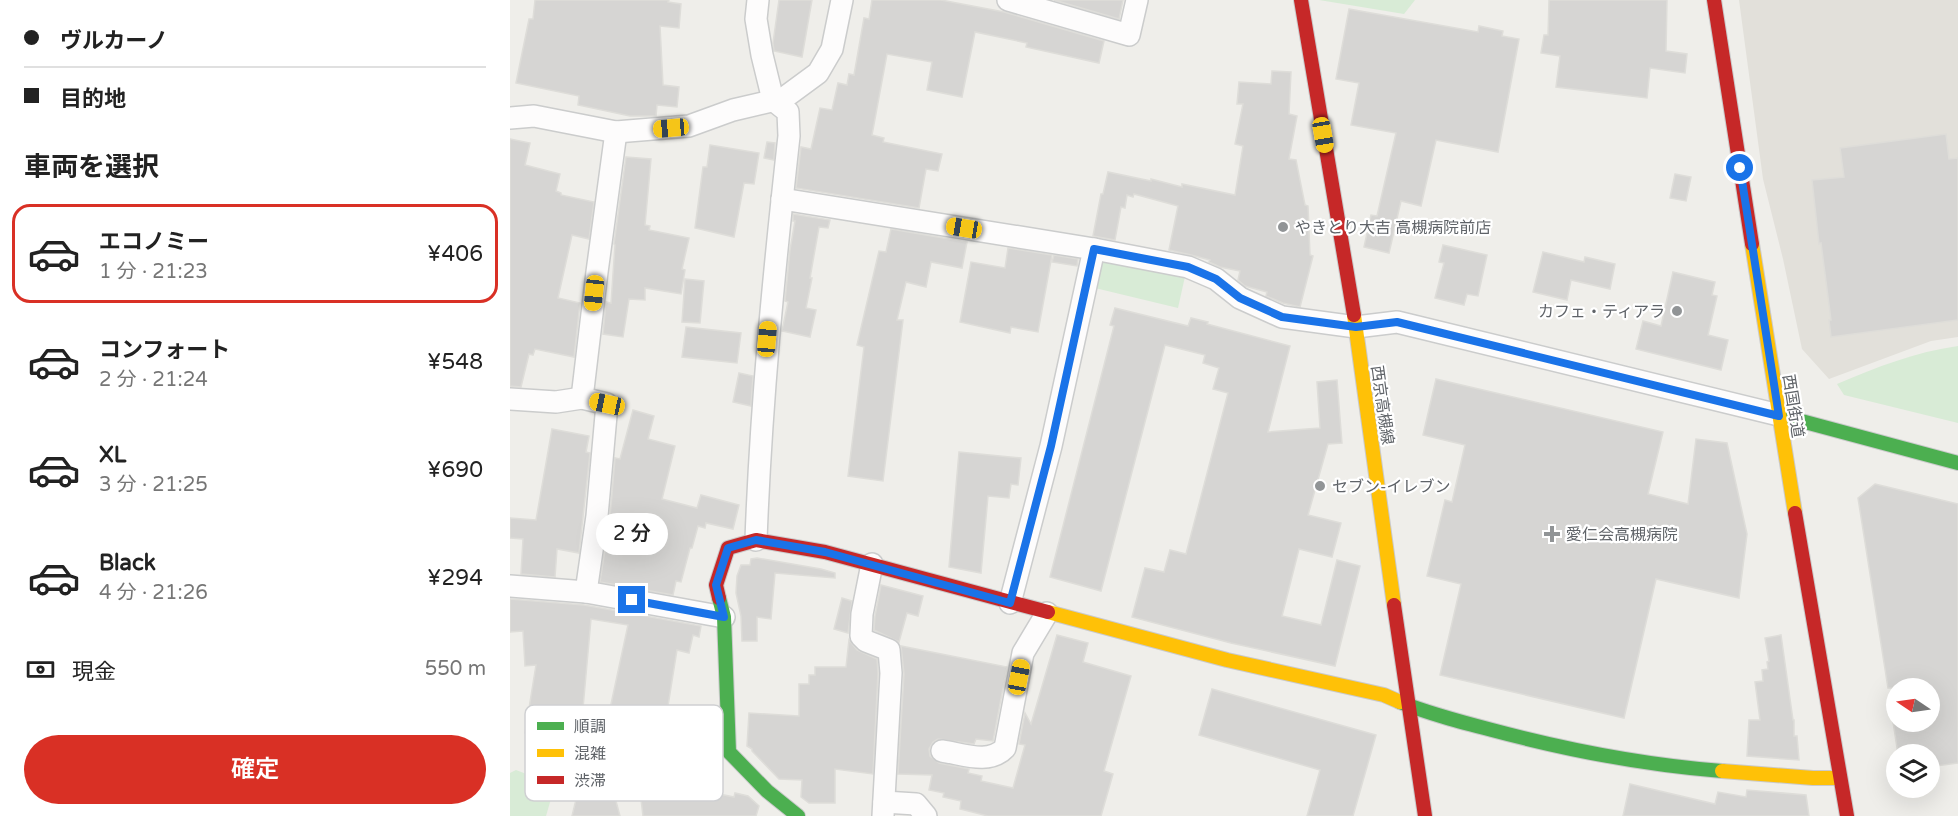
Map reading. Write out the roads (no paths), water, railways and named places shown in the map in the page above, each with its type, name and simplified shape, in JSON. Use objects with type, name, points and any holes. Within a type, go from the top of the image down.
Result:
[{"type":"street","points":[[756,540],[759,448],[767,339],[789,136],[788,112],[773,100],[762,55],[756,19],[758,0]]},
{"type":"street","points":[[510,118],[534,116],[616,132],[689,126],[733,110],[784,98],[818,73],[832,49],[842,0]]},
{"type":"street","points":[[1008,0],[1129,35],[1137,0]]},
{"type":"street","name":"西京高槻線","points":[[1301,0],[1356,327],[1407,705],[1425,816]]},
{"type":"street","name":"西国街道","points":[[1714,0],[1779,416],[1847,816]]},
{"type":"street","points":[[582,398],[616,132]]},
{"type":"street","points":[[782,199],[1094,249],[1188,267],[1216,279],[1240,298],[1282,317],[1356,327],[1397,322],[1779,416],[1958,463]]},
{"type":"street","points":[[1010,603],[1051,446],[1094,249]]},
{"type":"street","points":[[510,399],[556,402],[582,398],[607,404],[597,516],[586,592]]},
{"type":"street","points":[[798,816],[767,791],[729,753],[724,617],[716,585],[728,548],[756,540],[825,552],[1227,660],[1384,695],[1424,712],[1557,747],[1603,756],[1743,773],[1839,778]]},
{"type":"street","points":[[872,564],[862,614],[861,636],[866,641],[889,650],[891,673],[884,809],[916,804],[926,816]]},
{"type":"street","points":[[510,586],[586,592],[724,617]]},
{"type":"street","points":[[942,751],[988,758],[998,755],[1005,747],[1023,654],[1047,613]]},
{"type":"place","name":"やきとり大吉 高槻病院前店","points":[[1283,227]]},
{"type":"place","name":"カフェ・ティアラ","points":[[1677,311]]},
{"type":"place","name":"セブン-イレブン","points":[[1320,486]]},
{"type":"place","name":"愛仁会高槻病院","points":[[1552,534]]}]
